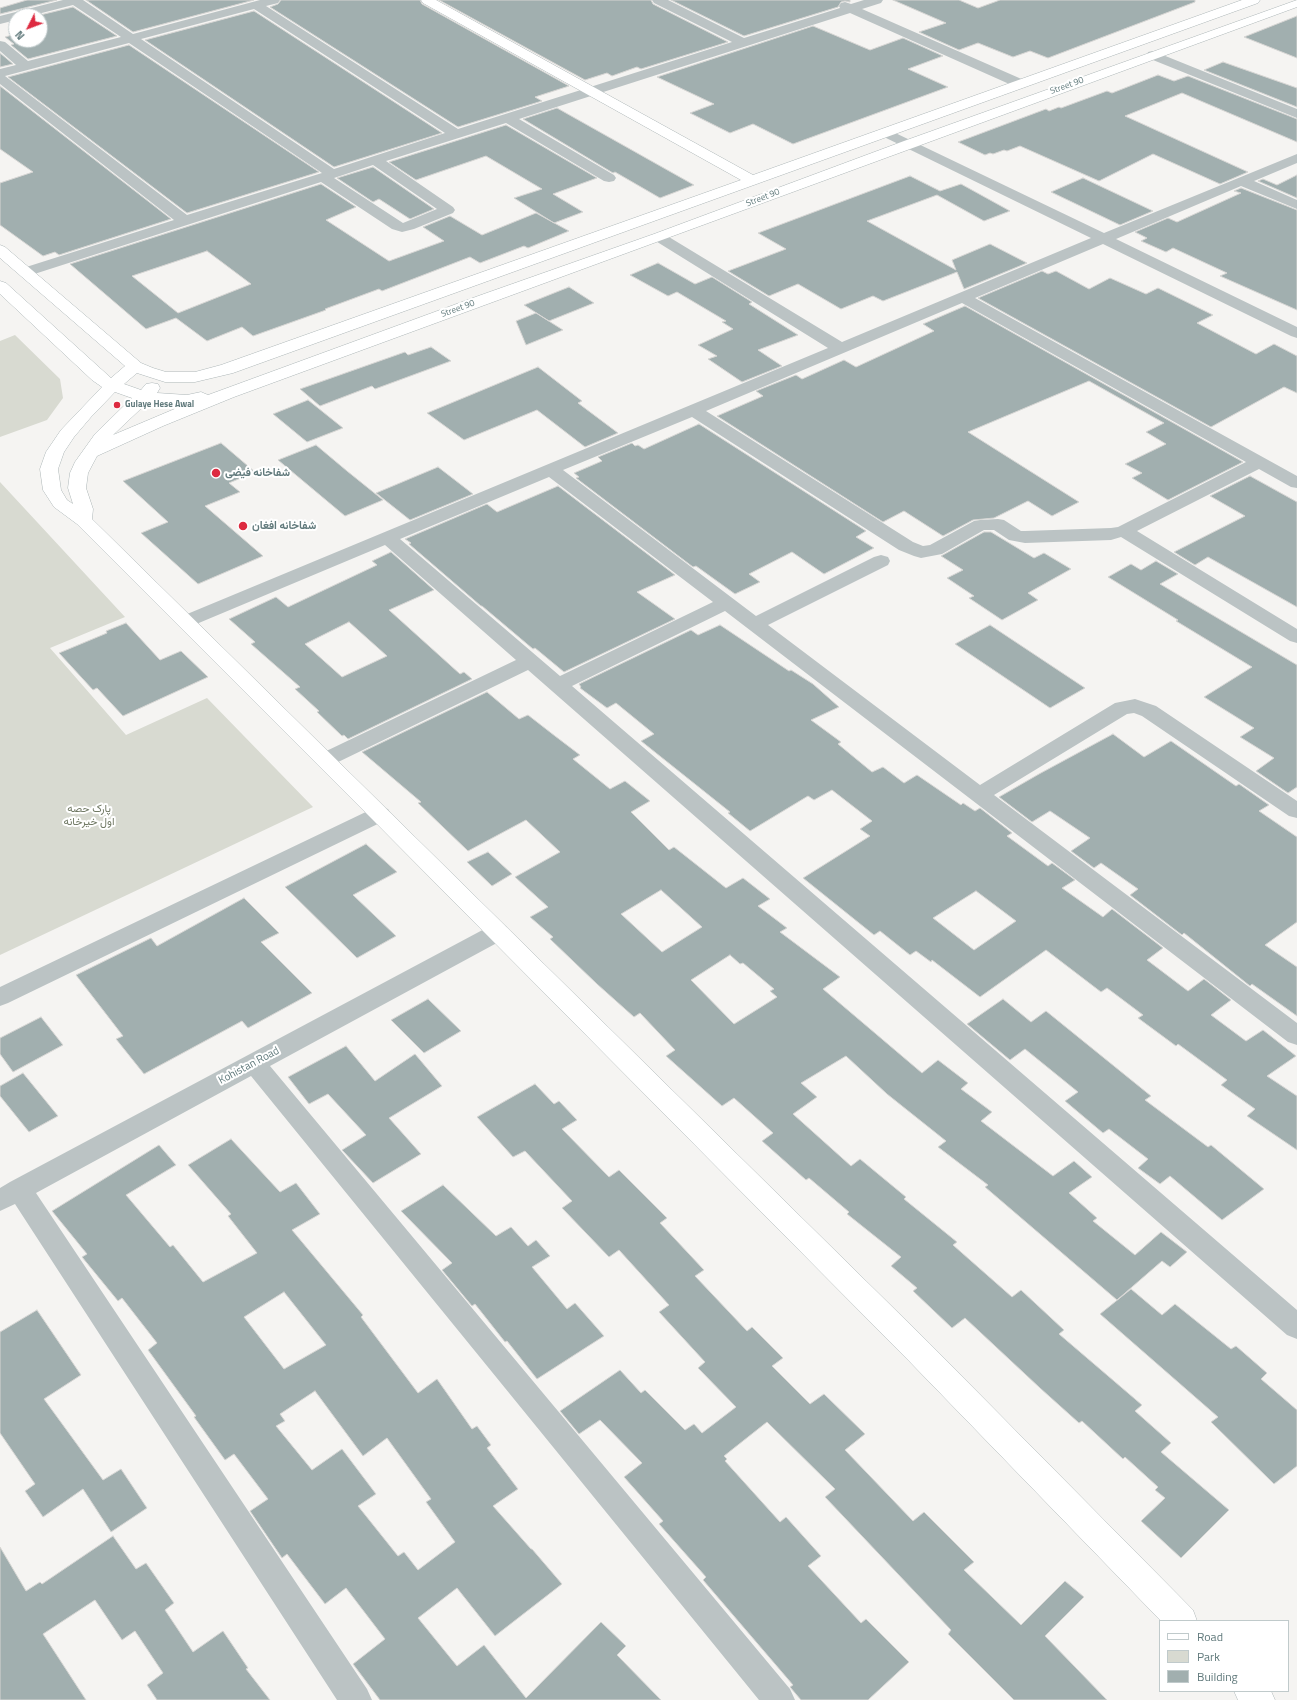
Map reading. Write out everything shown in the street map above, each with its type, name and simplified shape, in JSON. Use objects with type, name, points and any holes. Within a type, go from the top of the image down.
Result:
[{"type":"main road","points":[[427,0],[590,92],[758,178]]},
{"type":"main road","points":[[448,0],[604,87],[758,178]]},
{"type":"main road","name":"Street 90","points":[[0,250],[135,366],[147,372],[165,377],[195,377],[226,369],[1254,0]]},
{"type":"main road","name":"Street 90","points":[[228,393],[1297,3]]},
{"type":"main road","points":[[1226,10],[1251,20]]},
{"type":"main road","points":[[0,286],[98,376],[112,386],[144,396],[166,399],[187,400],[228,393]]},
{"type":"main road","points":[[135,366],[112,386],[67,434],[55,452],[49,469],[52,490],[60,503],[83,520],[380,814],[918,1352],[1181,1620]]},
{"type":"main road","points":[[83,520],[84,509],[78,488],[78,480],[79,473],[89,453],[101,438],[165,377]]},
{"type":"main road","points":[[89,453],[228,393]]},
{"type":"main road","points":[[1251,1692],[1259,1700]]},
{"type":"street","points":[[0,20],[75,0],[328,176],[397,226],[402,228],[409,226],[448,210],[375,160]]},
{"type":"street","points":[[0,73],[274,0]]},
{"type":"street","points":[[658,0],[744,43]]},
{"type":"street","points":[[831,0],[1021,84]]},
{"type":"street","points":[[25,272],[877,0]]},
{"type":"street","points":[[256,5],[456,134]]},
{"type":"street","points":[[0,45],[26,66]]},
{"type":"street","points":[[1153,55],[1297,114]]},
{"type":"street","points":[[0,78],[185,221]]},
{"type":"street","points":[[508,118],[609,178]]},
{"type":"street","points":[[887,133],[1297,333]]},
{"type":"street","points":[[187,622],[1102,238],[1297,158]]},
{"type":"street","points":[[1241,181],[1297,205]]},
{"type":"street","points":[[659,237],[840,348]]},
{"type":"street","points":[[962,297],[1297,483]]},
{"type":"street","points":[[693,410],[906,546],[921,552],[935,550],[980,525],[989,524],[998,524],[1016,536],[1025,537],[1111,534],[1124,531],[1259,462]]},
{"type":"street","points":[[550,469],[1297,1036]]},
{"type":"street","points":[[1124,531],[1297,638]]},
{"type":"street","points":[[388,538],[1297,1327]]},
{"type":"street","points":[[754,624],[881,562]]},
{"type":"street","points":[[558,685],[726,603]]},
{"type":"street","points":[[325,760],[530,661]]},
{"type":"street","points":[[979,795],[1122,708],[1135,706],[1149,711],[1297,811]]},
{"type":"street","points":[[0,997],[380,814]]},
{"type":"street","name":"Kohistan Road","points":[[10,1194],[498,932]]},
{"type":"street","points":[[254,1063],[779,1700]]},
{"type":"street","points":[[10,1194],[356,1700]]},
{"type":"green space","points":[[15,335],[60,379],[63,398],[47,420],[0,437],[0,341]]},
{"type":"green space","name":"پارک حصه اول خیرخانه","points":[[0,482],[125,617],[50,648],[126,735],[207,698],[313,807],[0,955]]},
{"type":"building","points":[[27,0],[57,0],[24,8],[8,8],[8,12],[0,14],[0,8]]},
{"type":"building","points":[[86,0],[254,0],[133,32]]},
{"type":"building","points":[[281,0],[420,0],[422,4],[569,86],[535,97],[542,101],[458,127],[270,7],[278,4]]},
{"type":"building","points":[[439,0],[651,0],[653,4],[728,42],[641,69],[637,67],[612,76],[607,73],[585,80]]},
{"type":"building","points":[[671,0],[850,0],[850,2],[841,2],[838,7],[744,36]]},
{"type":"building","points":[[893,0],[959,0],[978,8],[1000,0],[1195,0],[1195,2],[1048,58],[1030,51],[1013,57],[978,43],[959,50],[919,32],[946,23]]},
{"type":"building","points":[[73,7],[117,36],[28,59],[15,48],[48,48],[48,13]]},
{"type":"building","points":[[254,11],[442,133],[334,167],[145,40]]},
{"type":"building","points":[[1297,16],[1297,58],[1244,37]]},
{"type":"building","points":[[813,26],[870,50],[903,38],[943,56],[908,69],[948,87],[793,144],[753,124],[730,133],[690,113],[714,104],[657,77]]},
{"type":"building","points":[[129,45],[319,172],[187,213],[8,77]]},
{"type":"building","points":[[0,53],[13,64],[0,67]]},
{"type":"building","points":[[1223,62],[1297,88],[1297,107],[1204,70]]},
{"type":"building","points":[[1158,75],[1174,81],[1188,76],[1297,119],[1297,142],[1182,93],[1125,116],[1248,172],[1220,184],[1153,154],[1099,181],[1020,146],[1007,151],[1004,150],[985,155],[958,142],[1046,109],[1049,111],[1059,107],[1061,108],[1107,91],[1112,93]]},
{"type":"building","points":[[0,86],[171,219],[59,255],[55,252],[43,256],[0,225],[0,183],[33,172],[0,149]]},
{"type":"building","points":[[557,108],[694,185],[660,198],[615,172],[613,173],[523,119]]},
{"type":"building","points":[[506,125],[597,178],[553,194],[583,212],[554,223],[514,198],[542,189],[486,156],[416,180],[389,162]]},
{"type":"building","points":[[373,167],[434,209],[410,219],[379,199],[373,202],[337,178]]},
{"type":"building","points":[[1297,175],[1297,198],[1258,181],[1263,179],[1277,185]]},
{"type":"building","points":[[910,176],[940,191],[961,184],[1010,211],[984,221],[937,195],[867,221],[956,270],[952,260],[990,244],[1027,263],[964,289],[957,272],[883,301],[873,296],[841,309],[798,284],[769,296],[728,271],[786,249],[758,233]]},
{"type":"building","points":[[1083,178],[1153,211],[1120,225],[1051,192]]},
{"type":"building","points":[[321,184],[356,207],[326,220],[389,261],[444,241],[423,227],[450,216],[482,235],[536,213],[569,231],[528,248],[524,246],[480,263],[470,257],[382,291],[379,289],[253,336],[242,327],[207,341],[176,318],[146,329],[70,264]],"holes":[[[207,251],[251,284],[178,313],[132,276]]]},
{"type":"building","points":[[1241,188],[1297,210],[1297,310],[1220,276],[1227,273],[1173,248],[1166,252],[1141,241],[1147,238],[1135,232],[1168,218],[1177,222],[1241,193],[1234,191]]},
{"type":"building","points":[[658,263],[695,284],[712,277],[752,302],[749,304],[798,335],[758,350],[782,366],[742,382],[708,359],[717,356],[698,345],[733,329],[722,322],[726,321],[677,292],[668,296],[630,275]]},
{"type":"building","points":[[1042,271],[1048,274],[1056,271],[1089,289],[1110,278],[1146,294],[1158,288],[1213,315],[1197,323],[1256,354],[1274,344],[1297,356],[1297,393],[1284,387],[1211,427],[978,298]]},
{"type":"building","points":[[569,287],[594,303],[549,321],[524,305]]},
{"type":"building","points":[[965,306],[1243,462],[1168,500],[1132,478],[1142,473],[1125,464],[1166,444],[1146,432],[1164,423],[1089,381],[968,432],[1079,502],[1052,516],[1028,501],[994,518],[973,520],[943,536],[904,511],[883,522],[717,416],[763,396],[756,391],[796,375],[802,379],[844,360],[856,367],[934,331],[923,324]]},
{"type":"building","points":[[536,313],[563,330],[526,345],[516,321]]},
{"type":"building","points":[[431,347],[451,361],[375,389],[372,386],[320,406],[300,389],[405,352],[408,355]]},
{"type":"building","points":[[538,367],[582,401],[578,403],[618,433],[585,447],[537,410],[464,440],[427,413]]},
{"type":"building","points":[[308,400],[343,428],[307,442],[273,414]]},
{"type":"building","points":[[699,424],[866,531],[856,537],[874,548],[824,574],[792,552],[749,574],[760,582],[735,594],[696,566],[693,567],[576,478],[579,477],[574,473],[602,461],[598,457],[632,443],[635,446],[638,445],[644,449]]},
{"type":"building","points":[[221,443],[255,472],[229,483],[240,492],[205,506],[263,556],[198,584],[141,533],[168,522],[123,481]]},
{"type":"building","points":[[316,445],[383,500],[345,516],[278,460]]},
{"type":"building","points":[[438,467],[473,494],[410,520],[376,493]]},
{"type":"building","points":[[1250,476],[1297,502],[1297,607],[1208,557],[1195,565],[1174,552],[1245,516],[1210,496]]},
{"type":"building","points":[[558,486],[675,575],[637,592],[675,619],[564,672],[535,648],[533,649],[481,606],[405,539],[487,504],[497,512]]},
{"type":"building","points":[[984,532],[991,532],[1034,558],[1044,553],[1071,569],[1028,593],[1038,600],[1002,620],[969,598],[974,596],[947,578],[963,570],[941,556]]},
{"type":"building","points":[[391,552],[434,590],[389,610],[460,674],[464,672],[472,679],[348,739],[344,735],[342,736],[317,712],[319,711],[295,689],[300,687],[251,644],[255,642],[229,619],[276,597],[288,607],[377,565],[372,561]],"holes":[[[349,622],[387,656],[342,677],[305,644]]]},
{"type":"building","points":[[1156,561],[1178,574],[1160,584],[1297,665],[1297,787],[1288,793],[1256,771],[1274,758],[1240,737],[1254,728],[1204,697],[1252,667],[1176,621],[1178,620],[1108,577],[1131,564],[1141,570]]},
{"type":"building","points":[[126,623],[160,660],[181,651],[208,677],[123,716],[97,688],[93,690],[59,653],[107,633],[106,631]]},
{"type":"building","points":[[720,625],[789,671],[791,670],[813,684],[839,707],[811,720],[841,742],[838,744],[872,772],[883,767],[904,783],[917,775],[961,805],[963,803],[975,811],[980,808],[1012,833],[1007,836],[1048,866],[1052,863],[1075,880],[1062,888],[1103,917],[1112,909],[1163,948],[1147,960],[1188,991],[1204,979],[1231,1000],[1211,1015],[1246,1041],[1263,1030],[1296,1056],[1267,1076],[1297,1096],[1297,1150],[1247,1116],[1255,1109],[1221,1085],[1227,1080],[1178,1044],[1176,1046],[1138,1018],[1143,1015],[1107,988],[1101,992],[1046,950],[980,997],[932,960],[931,962],[916,951],[910,955],[880,931],[874,935],[803,878],[870,836],[860,829],[872,821],[832,790],[814,800],[808,796],[750,831],[728,813],[730,812],[641,741],[654,734],[616,703],[607,708],[580,688],[581,687],[579,684],[691,630],[698,635]],"holes":[[[976,891],[1016,921],[974,950],[933,918]]]},
{"type":"building","points":[[990,625],[1085,688],[1050,708],[955,644]]},
{"type":"building","points":[[487,692],[519,719],[528,715],[580,755],[573,759],[610,789],[625,781],[650,801],[631,812],[669,850],[674,847],[726,888],[743,878],[770,899],[758,906],[787,928],[780,932],[840,977],[823,989],[922,1073],[938,1060],[968,1083],[961,1089],[992,1112],[981,1121],[1053,1176],[1074,1161],[1092,1177],[1069,1193],[1097,1218],[1093,1221],[1135,1255],[1161,1232],[1187,1252],[1170,1267],[1162,1261],[1117,1300],[985,1187],[988,1185],[938,1147],[946,1141],[887,1094],[846,1056],[801,1083],[817,1097],[793,1114],[851,1166],[860,1159],[906,1197],[904,1199],[957,1242],[953,1245],[1012,1297],[1021,1290],[1064,1330],[1059,1334],[1142,1405],[1135,1411],[1171,1443],[1161,1452],[1229,1510],[1181,1558],[1141,1521],[1165,1498],[1155,1490],[1158,1487],[1125,1457],[1123,1459],[1082,1421],[1079,1423],[965,1318],[952,1328],[913,1291],[917,1288],[891,1266],[901,1257],[847,1214],[849,1212],[809,1178],[806,1180],[762,1141],[773,1133],[734,1098],[722,1106],[666,1056],[675,1050],[640,1013],[634,1017],[550,939],[553,937],[530,917],[548,907],[515,877],[560,852],[526,820],[468,851],[418,803],[421,802],[362,752]],"holes":[[[661,890],[702,927],[662,952],[621,914]],[[730,955],[740,964],[743,963],[774,989],[770,991],[777,997],[734,1024],[691,980]]]},
{"type":"building","points":[[1113,734],[1144,757],[1171,741],[1236,786],[1239,784],[1269,805],[1259,811],[1297,837],[1297,922],[1265,945],[1297,967],[1297,1016],[1252,984],[1250,986],[1184,933],[1182,935],[1130,895],[1138,889],[1101,863],[1094,868],[1071,851],[1090,838],[1050,811],[1032,822],[999,797]]},
{"type":"building","points":[[366,844],[397,872],[353,895],[396,936],[357,958],[285,887]]},
{"type":"building","points":[[488,852],[512,874],[492,886],[467,862]]},
{"type":"building","points":[[244,898],[279,933],[261,942],[312,993],[248,1028],[242,1021],[144,1074],[116,1039],[123,1036],[76,975],[151,938],[157,946]]},
{"type":"building","points":[[428,999],[461,1031],[424,1053],[391,1020]]},
{"type":"building","points":[[1003,999],[1031,1022],[1046,1011],[1151,1096],[1145,1100],[1208,1147],[1211,1145],[1264,1189],[1222,1220],[1170,1176],[1160,1184],[1138,1168],[1148,1159],[1109,1129],[1103,1133],[1065,1101],[1078,1092],[1025,1049],[1010,1060],[967,1024]]},
{"type":"building","points":[[41,1017],[63,1045],[13,1072],[0,1054],[0,1038]]},
{"type":"building","points":[[346,1046],[375,1081],[415,1054],[442,1086],[389,1118],[421,1154],[373,1183],[342,1150],[366,1135],[328,1094],[309,1104],[288,1077]]},
{"type":"building","points":[[23,1073],[58,1116],[29,1132],[0,1096],[0,1086]]},
{"type":"building","points":[[535,1084],[554,1104],[559,1101],[577,1120],[562,1129],[609,1177],[619,1170],[667,1218],[660,1223],[704,1270],[695,1276],[747,1331],[752,1327],[783,1358],[772,1366],[810,1404],[824,1394],[865,1434],[845,1450],[913,1521],[924,1512],[974,1562],[964,1570],[1021,1625],[1065,1581],[1084,1597],[1045,1636],[1107,1700],[1014,1700],[948,1634],[951,1630],[825,1497],[835,1489],[767,1422],[724,1456],[727,1459],[725,1461],[780,1522],[786,1517],[821,1556],[808,1566],[861,1623],[866,1619],[909,1662],[868,1700],[801,1700],[790,1687],[793,1685],[703,1580],[706,1577],[659,1524],[663,1521],[624,1477],[642,1463],[600,1420],[579,1434],[560,1411],[620,1370],[641,1393],[645,1390],[685,1430],[694,1424],[702,1433],[736,1407],[698,1368],[705,1362],[659,1312],[669,1305],[619,1250],[609,1257],[562,1208],[572,1201],[525,1151],[513,1157],[477,1117]]},
{"type":"building","points":[[231,1139],[280,1192],[296,1183],[320,1214],[292,1230],[363,1315],[361,1317],[418,1393],[437,1379],[472,1429],[477,1426],[491,1445],[487,1448],[518,1489],[493,1506],[562,1584],[495,1636],[457,1588],[418,1618],[457,1666],[484,1645],[526,1698],[601,1622],[626,1646],[617,1655],[661,1700],[380,1700],[353,1664],[385,1639],[346,1588],[325,1604],[287,1554],[282,1558],[250,1511],[268,1499],[234,1454],[225,1460],[194,1417],[196,1416],[148,1350],[157,1343],[122,1298],[118,1301],[82,1257],[87,1254],[52,1211],[159,1145],[176,1165],[126,1195],[170,1247],[173,1245],[203,1282],[257,1253],[228,1216],[231,1214],[188,1165]],"holes":[[[284,1292],[326,1345],[284,1369],[244,1317]],[[315,1391],[363,1456],[387,1438],[431,1499],[426,1502],[455,1542],[418,1570],[404,1552],[398,1556],[358,1506],[376,1494],[342,1449],[312,1470],[276,1426],[285,1421],[280,1414]]]},
{"type":"building","points":[[443,1185],[496,1236],[511,1227],[528,1246],[536,1240],[550,1256],[532,1267],[567,1309],[575,1303],[604,1336],[537,1379],[475,1304],[472,1306],[442,1270],[452,1263],[401,1211]]},
{"type":"building","points":[[1131,1289],[1162,1315],[1175,1304],[1231,1349],[1236,1346],[1267,1373],[1261,1379],[1297,1410],[1297,1466],[1274,1484],[1211,1422],[1218,1417],[1100,1314]]},
{"type":"building","points":[[37,1310],[81,1375],[44,1399],[103,1480],[121,1469],[147,1508],[111,1532],[83,1489],[43,1517],[25,1491],[35,1484],[0,1433],[0,1332]]},
{"type":"building","points":[[113,1536],[136,1569],[146,1563],[174,1603],[165,1610],[193,1652],[223,1631],[248,1668],[246,1669],[270,1700],[157,1700],[147,1685],[163,1673],[135,1631],[122,1640],[95,1600],[43,1634],[86,1700],[0,1700],[0,1547],[26,1591],[40,1582],[42,1584]]},
{"type":"place","name":"Gulaye Hese Awal","points":[[117,405]]},
{"type":"place","name":"شفاخانه فیضی","points":[[216,473]]},
{"type":"place","name":"شفاخانه افغان","points":[[243,526]]}]
